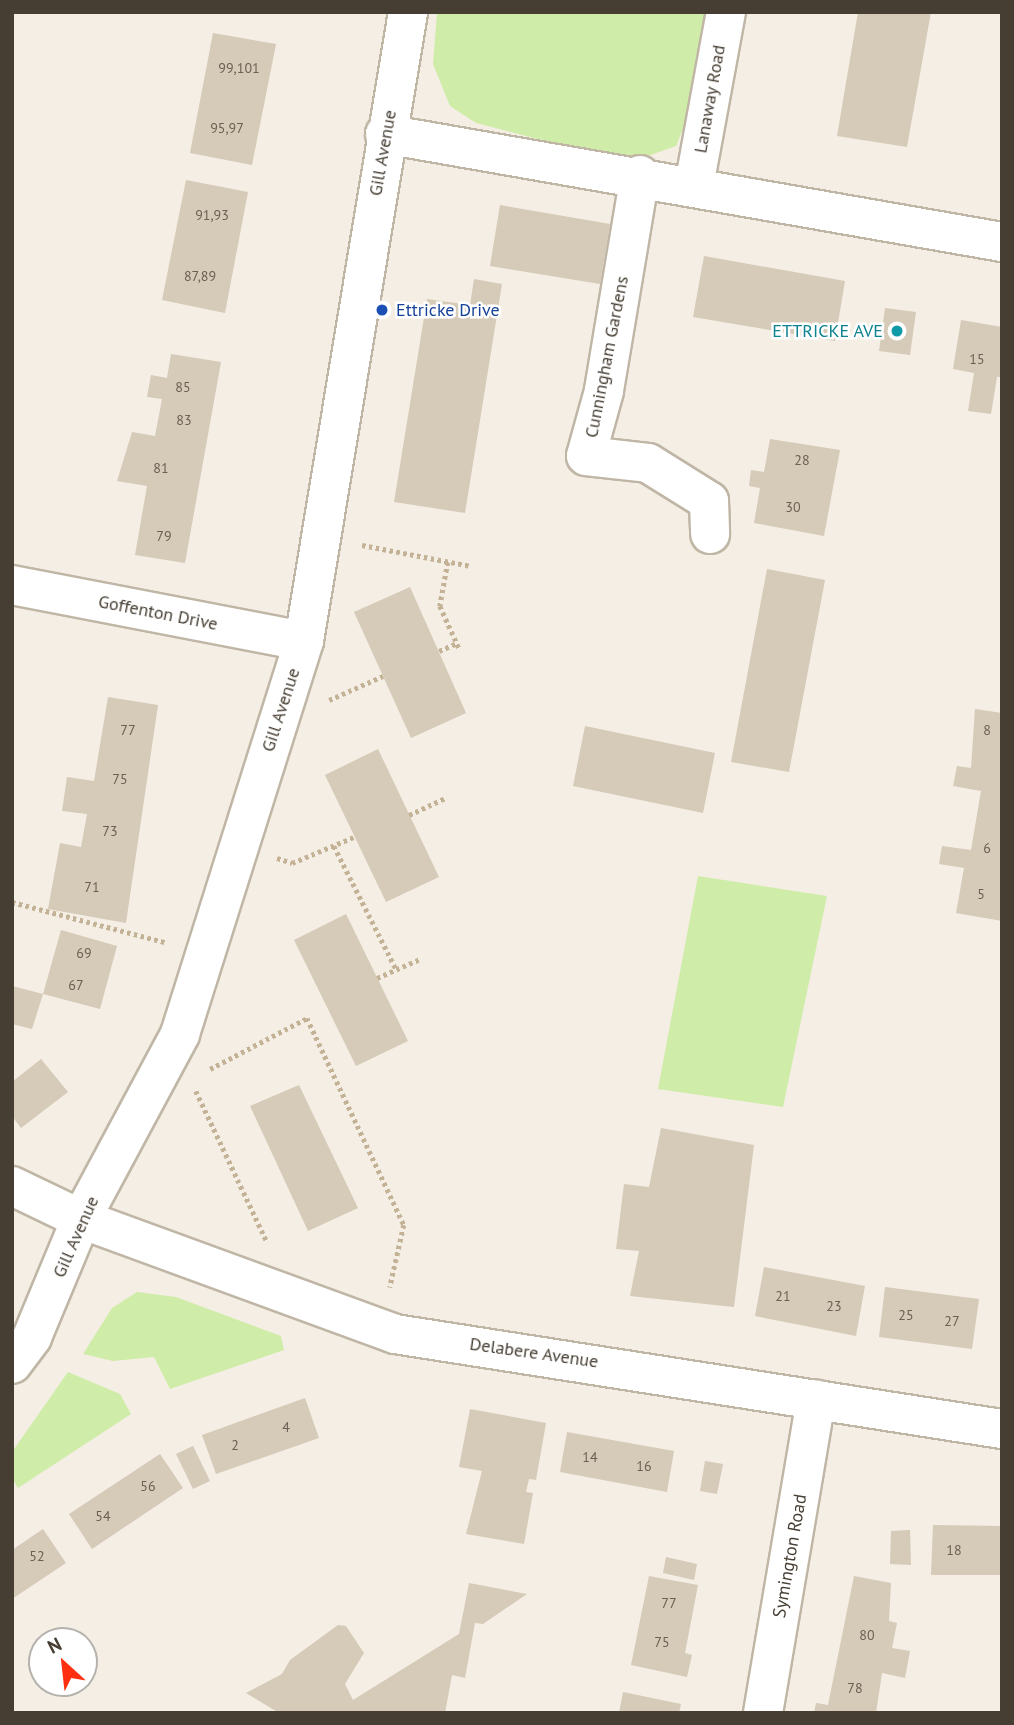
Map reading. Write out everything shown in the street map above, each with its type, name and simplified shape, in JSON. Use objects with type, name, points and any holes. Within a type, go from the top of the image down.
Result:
[{"type":"street","name":"Gill Avenue","points":[[12,1364],[32,1337],[81,1219],[174,1045],[237,842],[304,641],[385,134],[408,12]]},
{"type":"street","name":"Lanaway Road","points":[[694,186],[726,12]]},
{"type":"street","points":[[385,134],[640,175],[1002,242]]},
{"type":"street","name":"Cunningham Gardens","points":[[640,175],[604,391],[586,456],[648,463],[709,501],[710,534]]},
{"type":"street","name":"Goffenton Drive","points":[[12,585],[304,641]]},
{"type":"street","name":"Delabere Avenue","points":[[12,1186],[81,1219],[380,1328],[1002,1429]]},
{"type":"street","name":"Symington Road","points":[[763,1713],[816,1399]]},
{"type":"path","points":[[320,536],[471,566]]},
{"type":"path","points":[[439,651],[458,646],[440,606],[447,562]]},
{"type":"path","points":[[409,815],[445,798]]},
{"type":"path","points":[[237,842],[292,863],[354,837]]},
{"type":"path","points":[[334,846],[396,970]]},
{"type":"path","points":[[12,902],[203,952]]},
{"type":"path","points":[[377,978],[420,959]]},
{"type":"path","points":[[190,1080],[307,1018],[404,1225],[380,1328]]},
{"type":"path","points":[[174,1045],[292,1296]]},
{"type":"green space","points":[[437,12],[708,12],[693,105],[676,146],[639,159],[607,157],[476,123],[450,106],[433,64]]},
{"type":"green space","points":[[698,876],[827,896],[783,1107],[658,1089]]},
{"type":"green space","points":[[137,1292],[176,1297],[281,1336],[284,1350],[170,1389],[154,1357],[113,1361],[83,1354],[112,1308]]},
{"type":"green space","points":[[68,1372],[120,1394],[131,1414],[18,1488],[12,1478],[12,1452]]},
{"type":"building","points":[[858,12],[931,12],[907,147],[837,136]]},
{"type":"building","points":[[213,33],[276,44],[252,165],[190,153]]},
{"type":"building","points":[[186,180],[248,192],[225,313],[162,300]]},
{"type":"building","points":[[500,205],[610,224],[600,284],[490,266]]},
{"type":"building","points":[[704,256],[845,281],[835,341],[693,317]]},
{"type":"building","points":[[474,279],[502,284],[465,513],[394,502],[427,299],[470,305]]},
{"type":"building","name":"ETTRICKE AVE","points":[[885,308],[916,312],[910,355],[879,351]]},
{"type":"building","points":[[961,320],[1002,327],[1002,377],[997,377],[991,414],[968,411],[974,373],[953,369]]},
{"type":"building","points":[[171,354],[221,362],[185,563],[135,555],[147,486],[117,481],[132,432],[155,436],[162,399],[147,397],[151,375],[167,378]]},
{"type":"building","points":[[770,439],[840,450],[824,536],[754,523],[760,488],[749,486],[751,470],[764,472]]},
{"type":"building","points":[[767,569],[825,580],[789,772],[731,762]]},
{"type":"building","points":[[410,587],[466,713],[411,738],[354,612]]},
{"type":"building","points":[[108,697],[158,705],[126,923],[48,909],[60,843],[81,847],[87,814],[62,811],[67,777],[94,781]]},
{"type":"building","points":[[975,709],[1002,713],[1002,921],[956,913],[964,868],[939,864],[942,846],[971,850],[981,791],[953,786],[957,766],[971,768]]},
{"type":"building","points":[[585,726],[715,753],[703,813],[573,786]]},
{"type":"building","points":[[378,749],[439,877],[386,902],[325,775]]},
{"type":"building","points":[[346,914],[408,1041],[356,1066],[294,940]]},
{"type":"building","points":[[61,930],[117,946],[100,1009],[43,994]]},
{"type":"building","points":[[12,986],[43,994],[32,1029],[12,1024]]},
{"type":"building","points":[[41,1059],[68,1092],[21,1128],[12,1116],[12,1082]]},
{"type":"building","points":[[299,1085],[358,1208],[308,1231],[250,1106]]},
{"type":"building","points":[[661,1128],[754,1145],[734,1307],[630,1296],[639,1251],[616,1249],[624,1184],[649,1187]]},
{"type":"building","points":[[764,1267],[865,1286],[856,1336],[755,1316]]},
{"type":"building","points":[[885,1287],[979,1299],[972,1349],[879,1337]]},
{"type":"building","points":[[305,1398],[319,1438],[216,1474],[202,1435]]},
{"type":"building","points":[[470,1409],[546,1423],[536,1480],[529,1479],[526,1492],[533,1493],[524,1544],[466,1534],[482,1471],[459,1467]]},
{"type":"building","points":[[567,1432],[674,1451],[667,1492],[560,1472]]},
{"type":"building","points":[[193,1446],[210,1481],[193,1489],[176,1454]]},
{"type":"building","points":[[160,1454],[183,1488],[92,1549],[69,1514]]},
{"type":"building","points":[[705,1461],[723,1464],[717,1494],[700,1491]]},
{"type":"building","points":[[933,1525],[1002,1526],[1002,1575],[931,1575]]},
{"type":"building","points":[[43,1529],[66,1563],[12,1599],[12,1550]]},
{"type":"building","points":[[910,1530],[911,1565],[890,1564],[891,1531]]},
{"type":"building","points":[[666,1557],[697,1564],[694,1580],[663,1573]]},
{"type":"building","points":[[649,1576],[698,1585],[685,1653],[692,1655],[687,1677],[631,1665]]},
{"type":"building","points":[[854,1576],[891,1583],[889,1621],[897,1623],[892,1648],[910,1651],[905,1678],[882,1673],[876,1713],[814,1713],[816,1703],[828,1705]]},
{"type":"building","points":[[469,1583],[527,1594],[483,1624],[475,1623],[465,1678],[452,1675],[445,1713],[279,1713],[246,1693],[282,1674],[290,1660],[338,1625],[346,1626],[364,1653],[345,1684],[353,1700],[459,1634]]},
{"type":"building","points":[[623,1692],[681,1704],[679,1713],[619,1713]]},
{"type":"place","name":"Ettricke Drive","points":[[382,310]]},
{"type":"place","name":"ETTRICKE AVE","points":[[897,331]]}]
